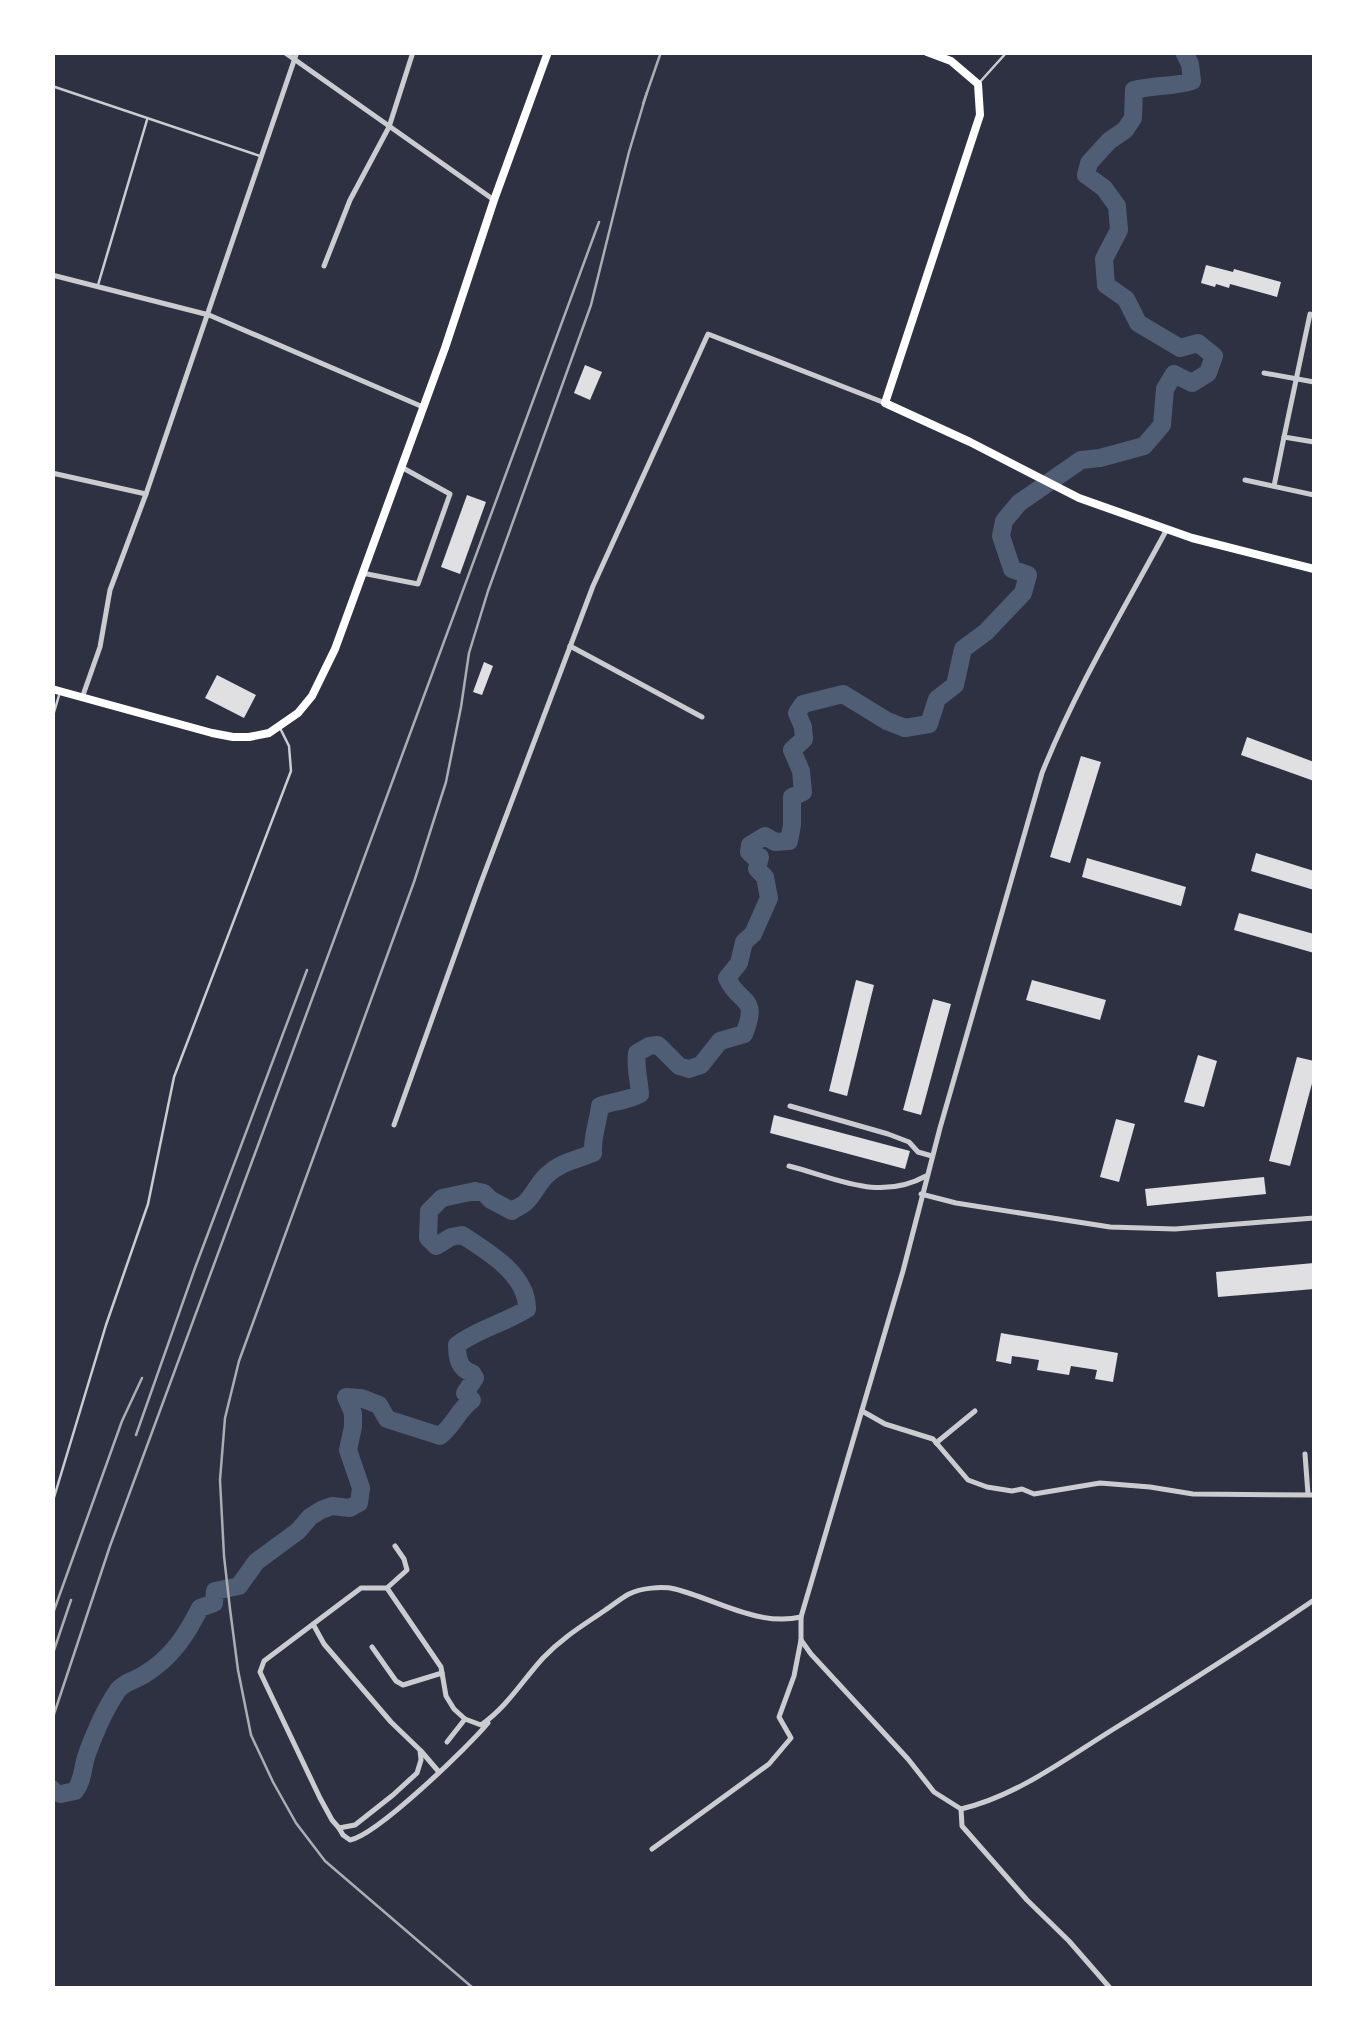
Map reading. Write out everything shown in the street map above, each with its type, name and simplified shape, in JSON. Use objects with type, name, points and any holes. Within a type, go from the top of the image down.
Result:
[{"type":"main road","points":[[56,691],[233,738],[269,734],[298,713],[312,696],[335,649],[548,52]]},
{"type":"main road","points":[[927,52],[951,61],[978,84],[980,116],[885,403],[1080,498],[1192,538],[1314,569]]},
{"type":"street","points":[[284,52],[494,200]]},
{"type":"street","points":[[82,698],[100,647],[110,590],[297,52]]},
{"type":"street","points":[[324,266],[350,200],[389,126],[412,52]]},
{"type":"street","points":[[52,274],[209,314],[423,407]]},
{"type":"street","points":[[1274,486],[1310,314]]},
{"type":"street","points":[[394,1125],[593,586],[708,334],[885,403]]},
{"type":"street","points":[[1264,373],[1314,382]]},
{"type":"street","points":[[1284,437],[1314,442]]},
{"type":"street","points":[[362,574],[418,584],[450,494],[401,466]]},
{"type":"street","points":[[52,473],[146,494]]},
{"type":"street","points":[[1245,480],[1314,495]]},
{"type":"street","points":[[652,1849],[769,1764],[791,1738],[780,1717],[794,1676],[801,1640],[800,1617],[1042,773],[1058,733],[1167,529]]},
{"type":"street","points":[[570,646],[702,717]]},
{"type":"street","points":[[790,1106],[899,1138],[918,1152],[932,1156]]},
{"type":"street","points":[[788,1166],[872,1189],[911,1184],[926,1176]]},
{"type":"street","points":[[922,1194],[1110,1227],[1175,1229],[1314,1218]]},
{"type":"street","points":[[861,1411],[885,1424],[933,1438],[968,1480],[1034,1494],[1100,1483],[1192,1494],[1311,1495],[1305,1454]]},
{"type":"street","points":[[936,1443],[975,1411]]},
{"type":"street","points":[[395,1546],[406,1570],[387,1588],[361,1588],[264,1661],[260,1672],[332,1820],[350,1840],[359,1838],[439,1772],[492,1717]]},
{"type":"street","points":[[387,1588],[441,1668],[446,1696],[454,1709],[481,1725],[508,1703],[564,1637],[631,1593],[666,1587],[753,1614],[788,1620],[800,1617]]},
{"type":"street","points":[[801,1640],[934,1792],[961,1809],[987,1803],[1032,1778],[1314,1600]]},
{"type":"street","points":[[313,1624],[324,1644],[439,1772]]},
{"type":"street","points":[[372,1648],[402,1685],[442,1673]]},
{"type":"street","points":[[446,1742],[465,1719]]},
{"type":"street","points":[[339,1828],[355,1825],[416,1773],[420,1750]]},
{"type":"street","points":[[961,1809],[962,1826],[1110,1988]]},
{"type":"lane","points":[[978,84],[1007,52]]},
{"type":"lane","points":[[52,86],[261,156]]},
{"type":"lane","points":[[97,286],[147,118]]},
{"type":"lane","points":[[52,719],[56,691]]},
{"type":"lane","points":[[52,1504],[106,1325],[148,1204],[174,1077],[291,771],[289,746],[280,728]]},
{"type":"building","points":[[1206,265],[1281,282],[1277,297],[1230,284],[1229,288],[1201,283]]},
{"type":"building","points":[[585,365],[602,372],[590,400],[574,393]]},
{"type":"building","points":[[467,495],[486,502],[460,574],[441,567]]},
{"type":"building","points":[[484,662],[493,666],[482,695],[473,692]]},
{"type":"building","points":[[217,675],[256,695],[244,718],[205,698]]},
{"type":"building","points":[[1247,737],[1314,762],[1314,781],[1241,755]]},
{"type":"building","points":[[1081,756],[1101,762],[1070,863],[1050,857]]},
{"type":"building","points":[[1256,853],[1314,871],[1314,890],[1251,871]]},
{"type":"building","points":[[1087,858],[1186,887],[1181,906],[1082,877]]},
{"type":"building","points":[[1239,913],[1314,934],[1314,953],[1234,930]]},
{"type":"building","points":[[856,980],[874,985],[847,1096],[829,1091]]},
{"type":"building","points":[[1032,980],[1106,1000],[1100,1020],[1026,1000]]},
{"type":"building","points":[[933,999],[951,1004],[921,1115],[903,1110]]},
{"type":"building","points":[[1198,1055],[1217,1061],[1204,1107],[1184,1102]]},
{"type":"building","points":[[1297,1057],[1314,1061],[1314,1076],[1290,1166],[1269,1161]]},
{"type":"building","points":[[774,1115],[910,1151],[905,1169],[770,1133]]},
{"type":"building","points":[[1116,1119],[1135,1124],[1119,1182],[1100,1177]]},
{"type":"building","points":[[1264,1177],[1266,1194],[1147,1206],[1145,1189]]},
{"type":"building","points":[[1314,1263],[1314,1289],[1218,1297],[1216,1272]]},
{"type":"building","points":[[1001,1333],[1118,1353],[1113,1382],[1095,1379],[1097,1370],[1071,1366],[1069,1375],[1037,1370],[1039,1360],[1012,1356],[1011,1364],[996,1361]]},
{"type":"waterway","points":[[52,1789],[61,1794],[75,1791],[97,1729],[118,1690],[170,1653],[200,1608],[214,1603],[215,1591],[239,1586],[256,1562],[321,1510],[332,1506],[350,1508],[359,1503],[361,1488],[348,1450],[353,1413],[346,1397],[379,1405],[387,1419],[440,1436],[472,1400],[465,1393],[475,1378],[460,1362],[457,1345],[527,1309],[526,1297],[504,1265],[462,1235],[436,1246],[428,1238],[429,1211],[442,1198],[475,1191],[512,1211],[526,1202],[552,1171],[593,1153],[600,1106],[640,1094],[637,1053],[658,1045],[679,1066],[689,1069],[701,1065],[720,1041],[744,1034],[749,1006],[727,978],[739,963],[744,942],[753,934],[769,898],[765,877],[757,869],[760,857],[749,852],[750,845],[765,836],[775,842],[789,841],[792,797],[803,792],[801,771],[792,750],[804,739],[797,713],[803,704],[843,694],[905,728],[929,724],[937,699],[955,685],[963,649],[986,632],[1023,593],[1028,575],[1012,569],[1001,536],[1004,521],[1019,503],[1081,460],[1144,446],[1162,425],[1165,389],[1174,374],[1192,383],[1208,373],[1214,356],[1198,343],[1180,348],[1138,323],[1126,299],[1106,285],[1104,259],[1119,230],[1117,206],[1104,188],[1086,175],[1089,163],[1133,118],[1134,90],[1192,81],[1184,52]]},
{"type":"railway","points":[[643,104],[661,52]]},
{"type":"railway","points":[[473,1988],[325,1861],[296,1823],[251,1735],[238,1670],[224,1556],[220,1480],[225,1418],[239,1361],[414,882],[446,782],[469,653],[591,305],[647,92]]},
{"type":"railway","points":[[52,1720],[110,1546],[599,222]]},
{"type":"railway","points":[[136,1435],[307,970]]},
{"type":"railway","points":[[52,1616],[122,1421],[142,1378]]},
{"type":"railway","points":[[52,1656],[71,1600]]}]
